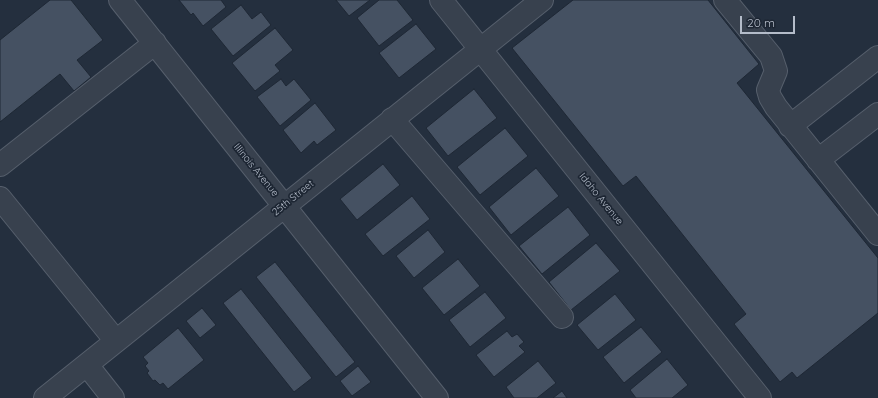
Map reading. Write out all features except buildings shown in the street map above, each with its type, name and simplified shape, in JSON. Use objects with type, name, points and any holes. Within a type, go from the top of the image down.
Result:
[{"type":"street","name":"Illinois Avenue","points":[[120,0],[436,398]]},
{"type":"street","name":"Idaho Avenue","points":[[441,0],[760,398]]},
{"type":"street","name":"25th Street","points":[[46,398],[284,205],[542,0]]},
{"type":"street","points":[[725,0],[771,56],[776,71],[768,90],[776,107],[878,234]]},
{"type":"street","points":[[0,165],[154,43]]},
{"type":"street","points":[[790,126],[878,57]]},
{"type":"street","points":[[818,160],[878,114]]},
{"type":"street","points":[[392,119],[562,317]]},
{"type":"street","points":[[0,198],[116,341]]},
{"type":"street","points":[[87,365],[113,398]]}]
